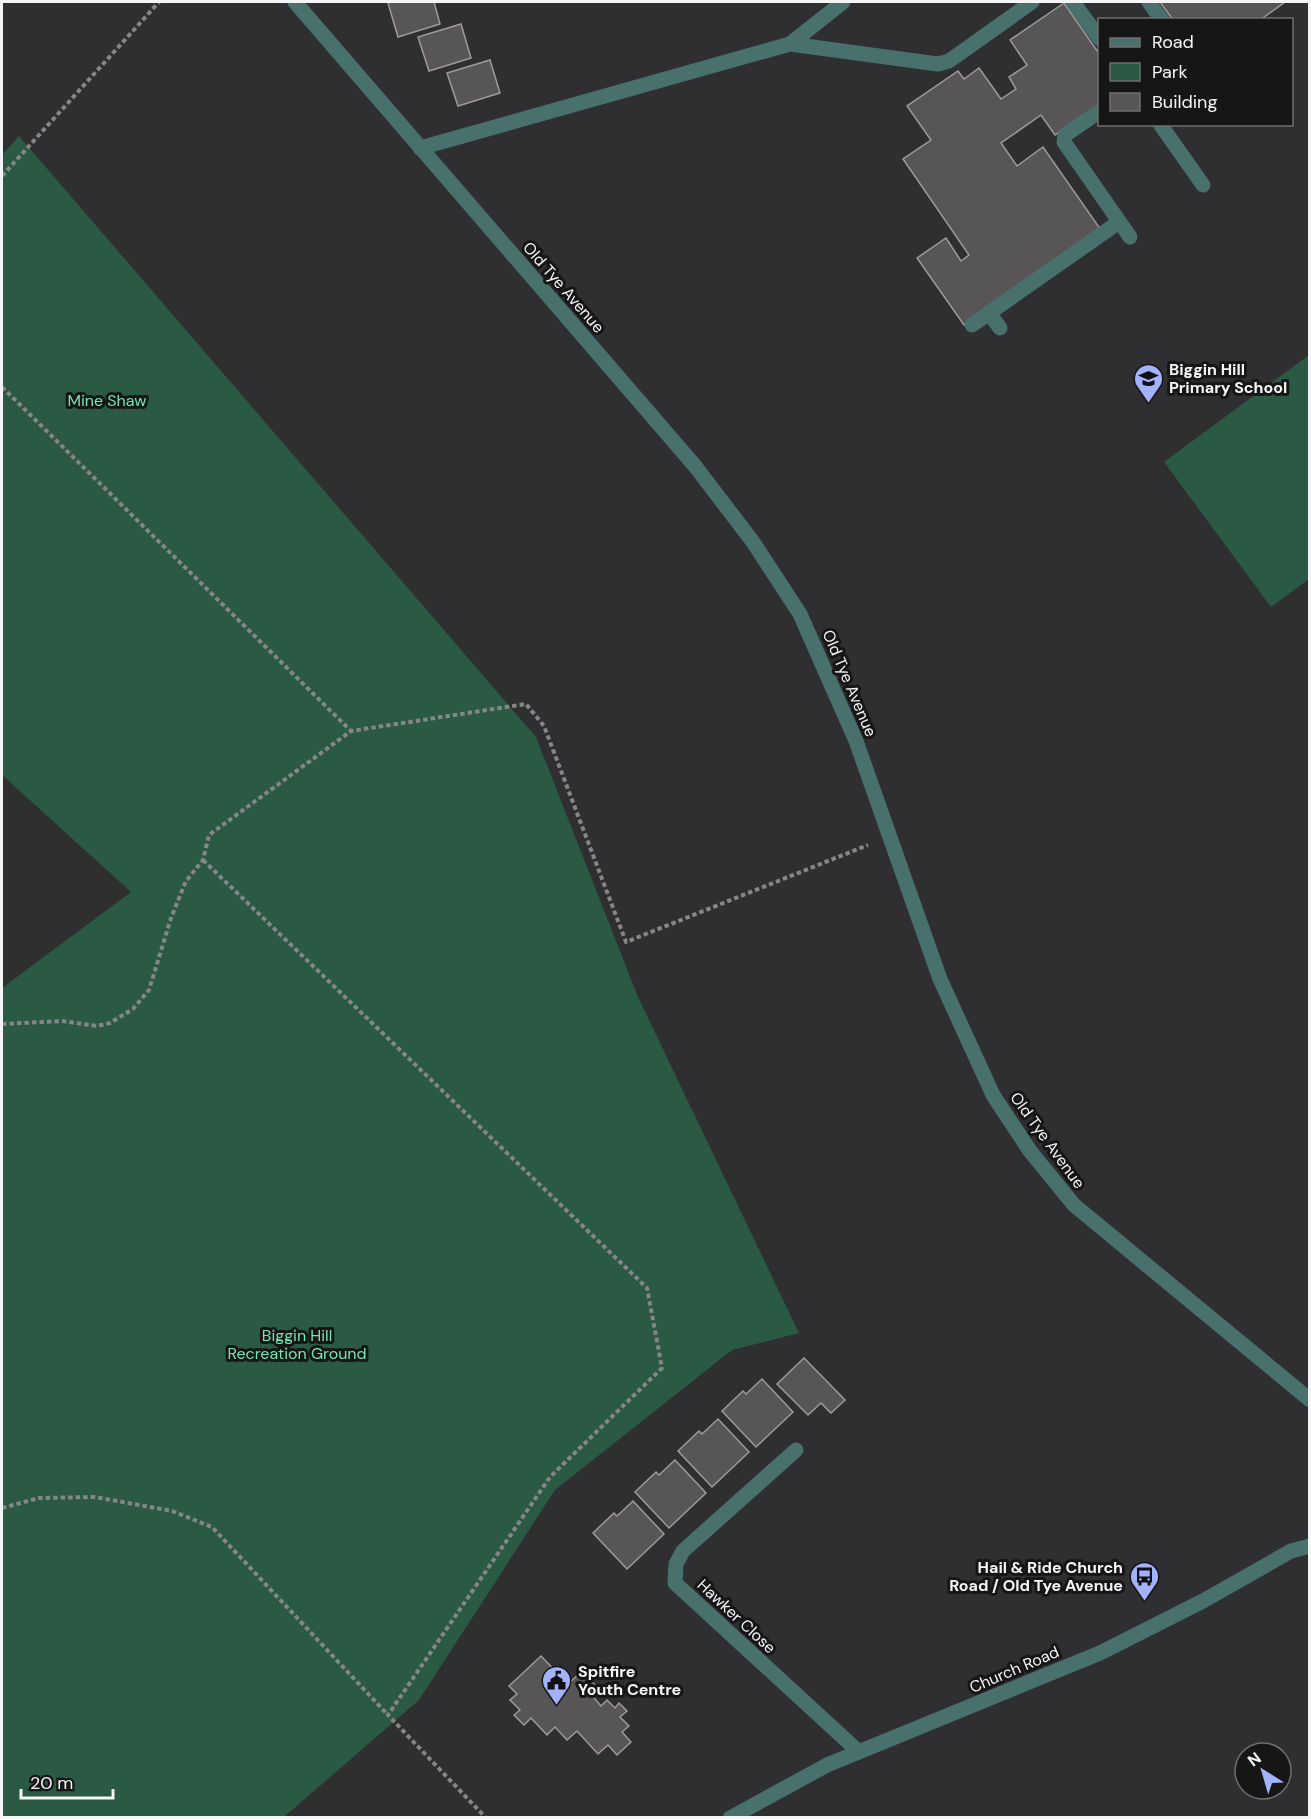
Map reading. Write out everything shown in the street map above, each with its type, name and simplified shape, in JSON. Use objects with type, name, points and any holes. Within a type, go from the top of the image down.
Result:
[{"type":"street","name":"Old Tye Avenue","points":[[295,2],[695,466],[753,542],[800,614],[856,741],[940,979],[993,1095],[1030,1151],[1074,1205],[1310,1400]]},
{"type":"street","points":[[420,148],[789,44],[843,2]]},
{"type":"street","points":[[789,44],[938,64],[950,61],[1032,2]]},
{"type":"street","points":[[1073,2],[1098,36]]},
{"type":"street","points":[[1149,2],[1161,18]]},
{"type":"street","points":[[1098,112],[1068,133],[1065,142],[1130,237]]},
{"type":"street","points":[[1161,126],[1203,185]]},
{"type":"street","points":[[972,325],[1119,222]]},
{"type":"street","points":[[989,312],[1000,328]]},
{"type":"street","name":"Hawker Close","points":[[796,1450],[682,1551],[676,1564],[675,1583],[859,1752]]},
{"type":"street","name":"Church Road","points":[[730,1818],[827,1766],[1100,1653],[1291,1551],[1310,1546]]},
{"type":"path","points":[[2,176],[159,2]]},
{"type":"path","points":[[2,387],[351,731]]},
{"type":"path","points":[[2,1024],[62,1021],[97,1026],[110,1023],[133,1009],[149,990],[171,918],[186,882],[203,860],[209,835],[351,731],[526,704],[544,726],[626,942],[890,837]]},
{"type":"path","points":[[203,860],[647,1288],[662,1368],[550,1477],[388,1714]]},
{"type":"path","points":[[2,1508],[39,1498],[95,1497],[172,1511],[212,1527],[486,1818]]},
{"type":"green space","points":[[19,136],[536,737],[638,997],[799,1333],[732,1350],[555,1490],[419,1700],[284,1817],[2,1817],[2,988],[131,892],[2,775],[2,155]]},
{"type":"green space","points":[[1309,355],[1309,579],[1271,607],[1164,462]]},
{"type":"building","points":[[434,2],[440,24],[398,37],[388,3]]},
{"type":"building","points":[[1160,2],[1285,2],[1263,18],[1172,18]]},
{"type":"building","points":[[1064,3],[1098,52],[1098,105],[1055,135],[1041,115],[1001,143],[1017,166],[1043,147],[1101,230],[964,325],[917,258],[946,238],[961,261],[969,255],[903,159],[931,140],[907,106],[958,71],[964,79],[979,68],[1001,99],[1016,89],[1009,77],[1027,65],[1010,40]]},
{"type":"building","points":[[461,24],[471,58],[429,71],[418,37]]},
{"type":"building","points":[[490,60],[500,93],[458,106],[447,73]]},
{"type":"building","points":[[804,1358],[845,1400],[831,1413],[821,1403],[808,1415],[777,1384]]},
{"type":"building","points":[[762,1379],[793,1412],[756,1447],[722,1411],[743,1391],[746,1394]]},
{"type":"building","points":[[718,1419],[749,1452],[712,1487],[678,1451],[699,1431],[702,1434]]},
{"type":"building","points":[[675,1460],[706,1493],[669,1528],[635,1492],[656,1472],[659,1475]]},
{"type":"building","points":[[633,1501],[664,1534],[627,1569],[593,1533],[614,1513],[617,1516]]},
{"type":"building","name":"Spitfire Youth Centre","points":[[541,1656],[568,1684],[582,1671],[596,1686],[589,1692],[601,1706],[607,1700],[615,1708],[619,1703],[627,1711],[620,1717],[629,1726],[622,1732],[631,1742],[617,1755],[608,1745],[598,1754],[577,1731],[567,1740],[555,1727],[547,1735],[531,1718],[524,1725],[514,1715],[520,1710],[510,1700],[517,1694],[509,1686]]},
{"type":"place","name":"Biggin Hill Primary School","points":[[1148,404]]},
{"type":"place","name":"Hail & Ride Church Road / Old Tye Avenue","points":[[1144,1602]]},
{"type":"place","name":"Spitfire Youth Centre","points":[[557,1706]]},
{"type":"park label","name":"Mine Shaw","points":[[107,400]]},
{"type":"park label","name":"Biggin Hill Recreation Ground","points":[[297,1344]]}]
